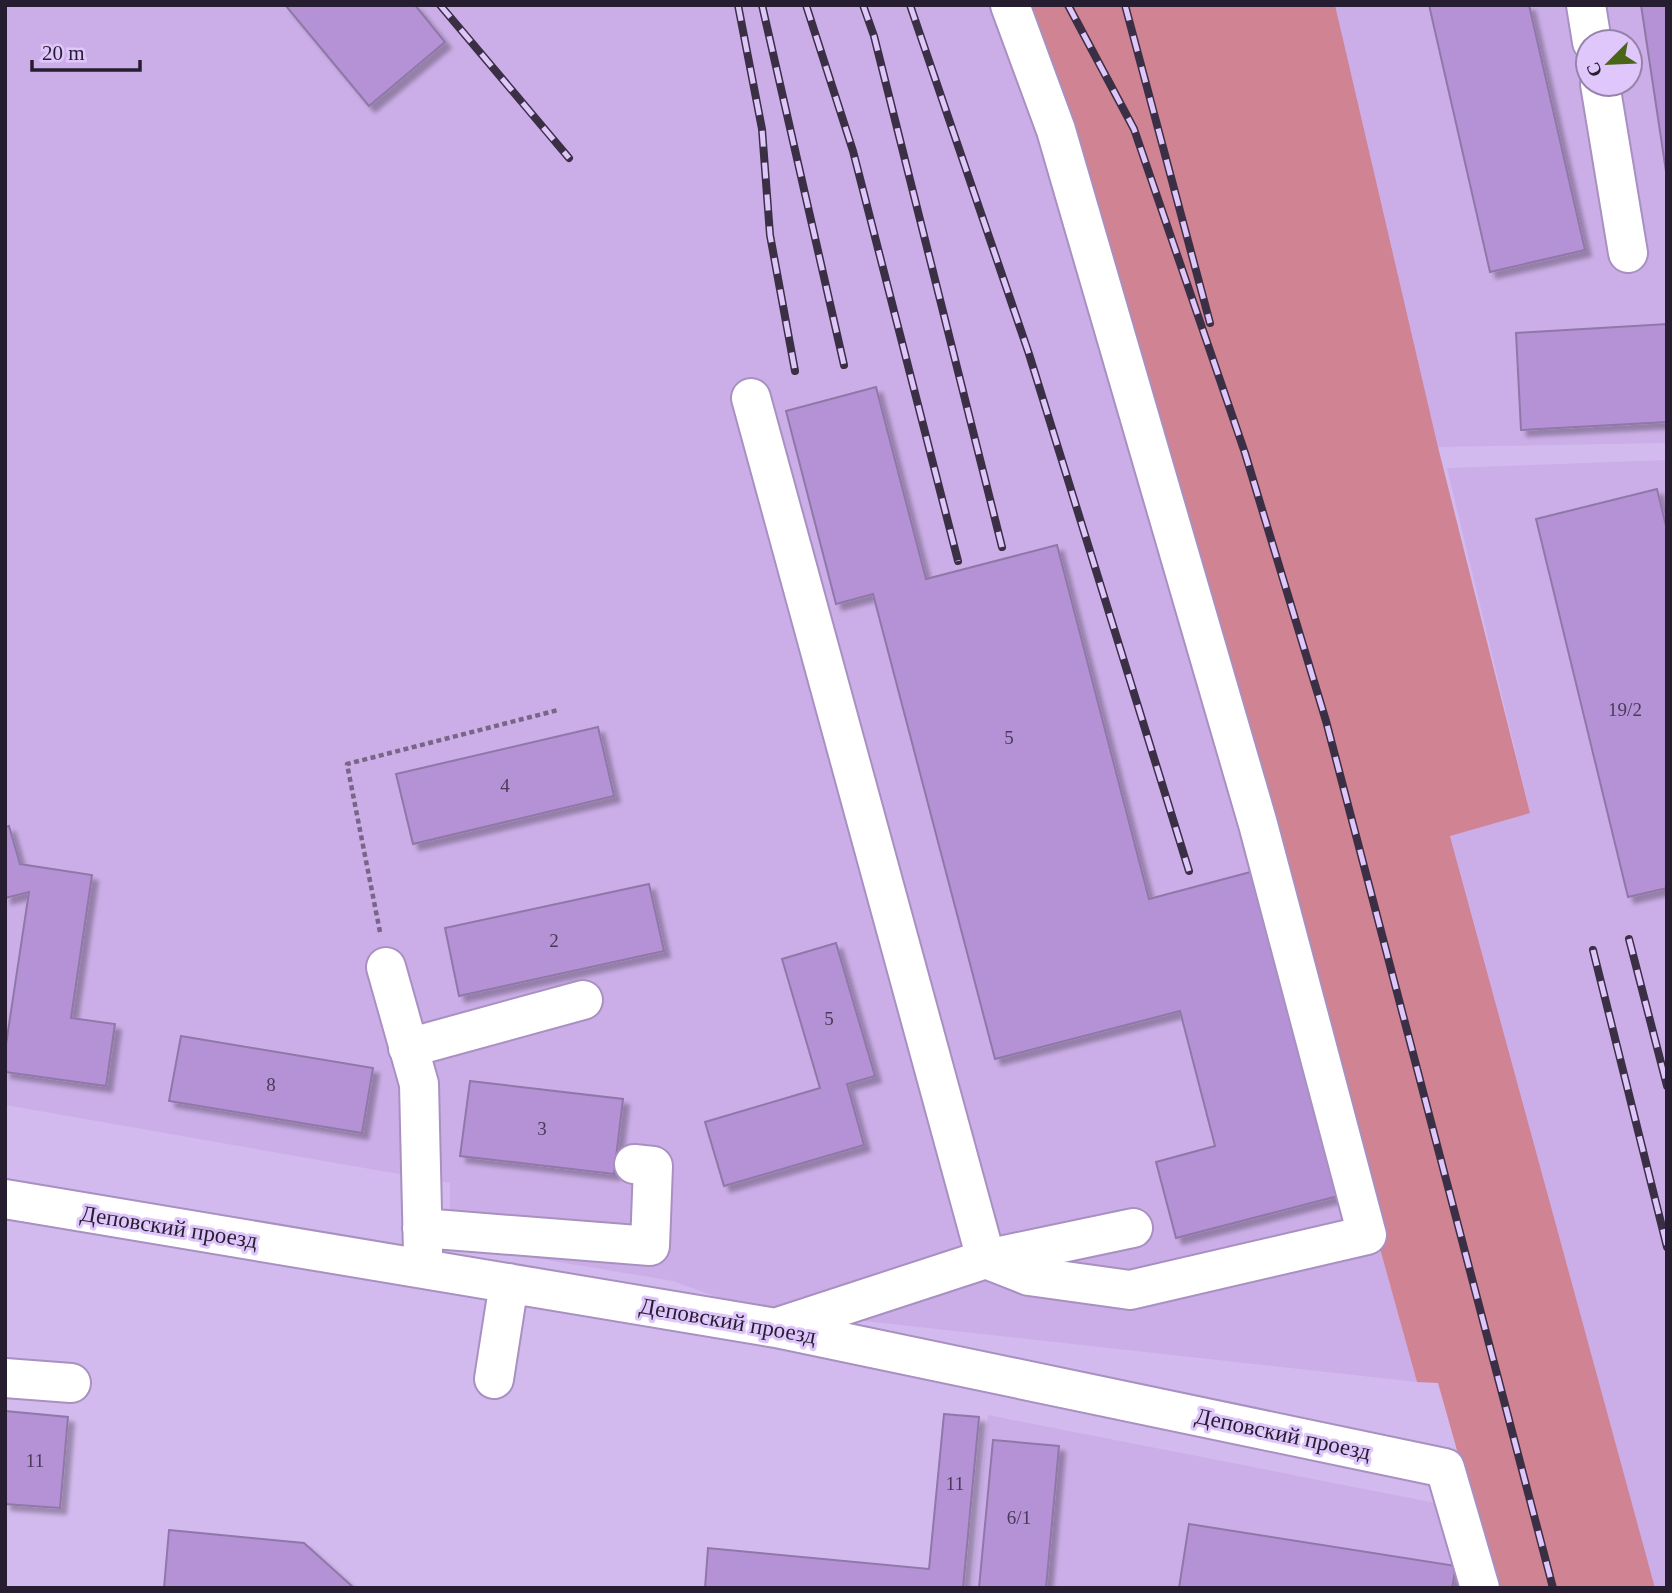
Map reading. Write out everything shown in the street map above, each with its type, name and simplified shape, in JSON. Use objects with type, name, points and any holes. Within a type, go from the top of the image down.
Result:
[{"type":"street","points":[[986,1259],[1028,1276],[1130,1290],[1367,1235],[1242,771],[1056,130],[1010,5]]},
{"type":"street","points":[[1586,5],[1590,28]]},
{"type":"street","points":[[1602,98],[1628,253]]},
{"type":"street","points":[[751,398],[986,1259]]},
{"type":"street","points":[[386,967],[419,1084],[424,1269]]},
{"type":"street","points":[[408,1048],[583,1000]]},
{"type":"street","points":[[422,1228],[650,1246],[653,1166],[634,1164]]},
{"type":"street","name":"Деповский проезд","points":[[5,1199],[776,1328],[1445,1468],[1480,1588]]},
{"type":"street","points":[[776,1328],[986,1259],[1133,1228]]},
{"type":"street","points":[[494,1379],[509,1283]]},
{"type":"street","points":[[5,1378],[71,1383]]},
{"type":"path","points":[[386,967],[347,764],[558,710]]},
{"type":"shaded area","points":[[5,5],[1021,5],[1047,48],[1417,1382],[747,1308],[673,1281],[450,1244],[450,1183],[5,1105]]},
{"type":"shaded area","points":[[1021,5],[1335,5],[1438,447],[1530,813],[1450,836],[1655,1588],[1496,1588],[1438,1383],[1417,1382],[1047,48]]},
{"type":"shaded area","points":[[1335,5],[1667,5],[1667,443],[1438,447]]},
{"type":"shaded area","points":[[1667,460],[1667,1588],[1655,1588],[1450,835],[1530,812],[1447,468]]},
{"type":"shaded area","points":[[988,1415],[1441,1504],[1464,1588],[972,1588]]},
{"type":"building","points":[[415,5],[445,42],[369,106],[286,6]]},
{"type":"building","points":[[1429,5],[1529,5],[1585,250],[1490,272]]},
{"type":"building","points":[[1641,5],[1667,5],[1667,178]]},
{"type":"building","points":[[1667,324],[1667,422],[1521,430],[1516,333]]},
{"type":"building","points":[[876,387],[926,579],[1057,545],[1149,899],[1258,870],[1342,1195],[1176,1238],[1156,1162],[1215,1146],[1180,1011],[995,1059],[873,594],[836,604],[786,411]]},
{"type":"building","points":[[1657,489],[1667,530],[1667,888],[1628,897],[1536,519]]},
{"type":"building","points":[[598,727],[614,796],[413,844],[396,774]]},
{"type":"building","points":[[9,826],[20,864],[92,875],[71,1018],[115,1024],[106,1086],[5,1072],[5,1051],[29,892],[5,898],[5,827]]},
{"type":"building","points":[[649,884],[664,951],[459,996],[445,928]]},
{"type":"building","points":[[836,943],[875,1076],[847,1084],[864,1145],[724,1186],[705,1122],[820,1088],[782,959]]},
{"type":"building","points":[[181,1036],[373,1068],[362,1133],[169,1101]]},
{"type":"building","points":[[470,1081],[623,1099],[614,1174],[460,1156]]},
{"type":"building","points":[[5,1411],[68,1417],[60,1508],[5,1504]]},
{"type":"building","points":[[944,1414],[979,1417],[963,1588],[705,1588],[708,1548],[929,1569]]},
{"type":"building","points":[[993,1440],[1059,1446],[1046,1588],[979,1588]]},
{"type":"building","points":[[1189,1524],[1456,1566],[1452,1588],[1179,1588]]},
{"type":"building","points":[[169,1530],[304,1543],[354,1588],[164,1588]]},
{"type":"railway","points":[[440,5],[569,158]]},
{"type":"railway","points":[[738,5],[762,129],[770,235],[795,371]]},
{"type":"railway","points":[[762,5],[844,365]]},
{"type":"railway","points":[[806,5],[853,151],[958,561]]},
{"type":"railway","points":[[863,5],[874,36],[1002,547]]},
{"type":"railway","points":[[910,5],[1029,354],[1189,871]]},
{"type":"railway","points":[[1068,5],[1134,129],[1245,453],[1326,721],[1553,1588]]},
{"type":"railway","points":[[1125,5],[1210,323]]},
{"type":"railway","points":[[1629,939],[1667,1086]]},
{"type":"railway","points":[[1593,950],[1667,1247]]}]
